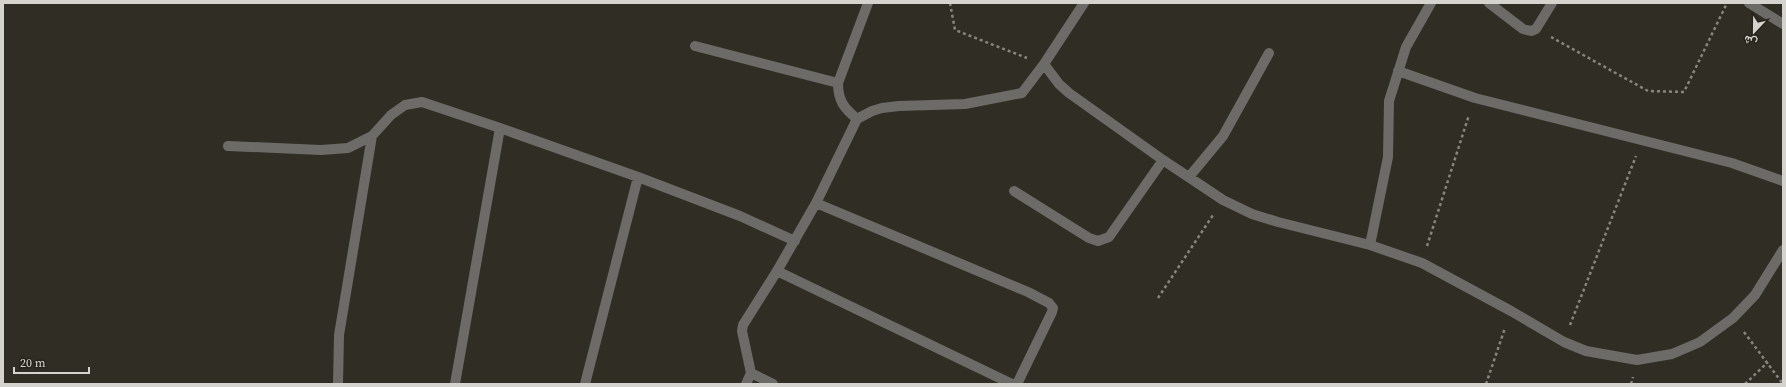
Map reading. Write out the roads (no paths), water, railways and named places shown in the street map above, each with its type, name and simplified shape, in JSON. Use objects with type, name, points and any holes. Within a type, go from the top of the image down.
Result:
[{"type":"street","points":[[857,119],[843,107],[838,95],[838,83],[868,3]]},
{"type":"street","points":[[746,384],[751,373],[742,328],[795,241],[816,203],[857,119],[872,111],[882,108],[965,104],[1014,96],[1022,93],[1044,64],[1084,3]]},
{"type":"street","points":[[1370,245],[1388,157],[1389,101],[1406,47],[1431,3]]},
{"type":"street","points":[[1489,3],[1523,29],[1532,31],[1536,28],[1552,3]]},
{"type":"street","points":[[1749,3],[1783,24]]},
{"type":"street","points":[[695,46],[838,83]]},
{"type":"street","points":[[1189,177],[1223,136],[1269,53]]},
{"type":"street","points":[[1044,64],[1059,84],[1069,92],[1163,160],[1223,200],[1252,214],[1370,245],[1422,263],[1511,311],[1564,342],[1586,351],[1637,360],[1672,354],[1700,342],[1732,318],[1755,295],[1783,250]]},
{"type":"street","points":[[1398,71],[1474,98],[1643,139],[1732,163],[1783,181]]},
{"type":"street","points":[[228,146],[321,150],[348,148],[372,136],[390,116],[405,105],[422,102],[638,177],[740,216],[795,241]]},
{"type":"street","points":[[456,384],[500,128]]},
{"type":"street","points":[[338,384],[339,335],[372,136]]},
{"type":"street","points":[[1014,191],[1089,238],[1098,241],[1109,237],[1163,160]]},
{"type":"street","points":[[585,384],[638,177]]},
{"type":"street","points":[[816,203],[1028,292],[1049,303],[1053,308],[1052,312],[1017,384]]},
{"type":"street","points":[[777,271],[1012,384]]},
{"type":"street","points":[[751,373],[773,384]]}]
